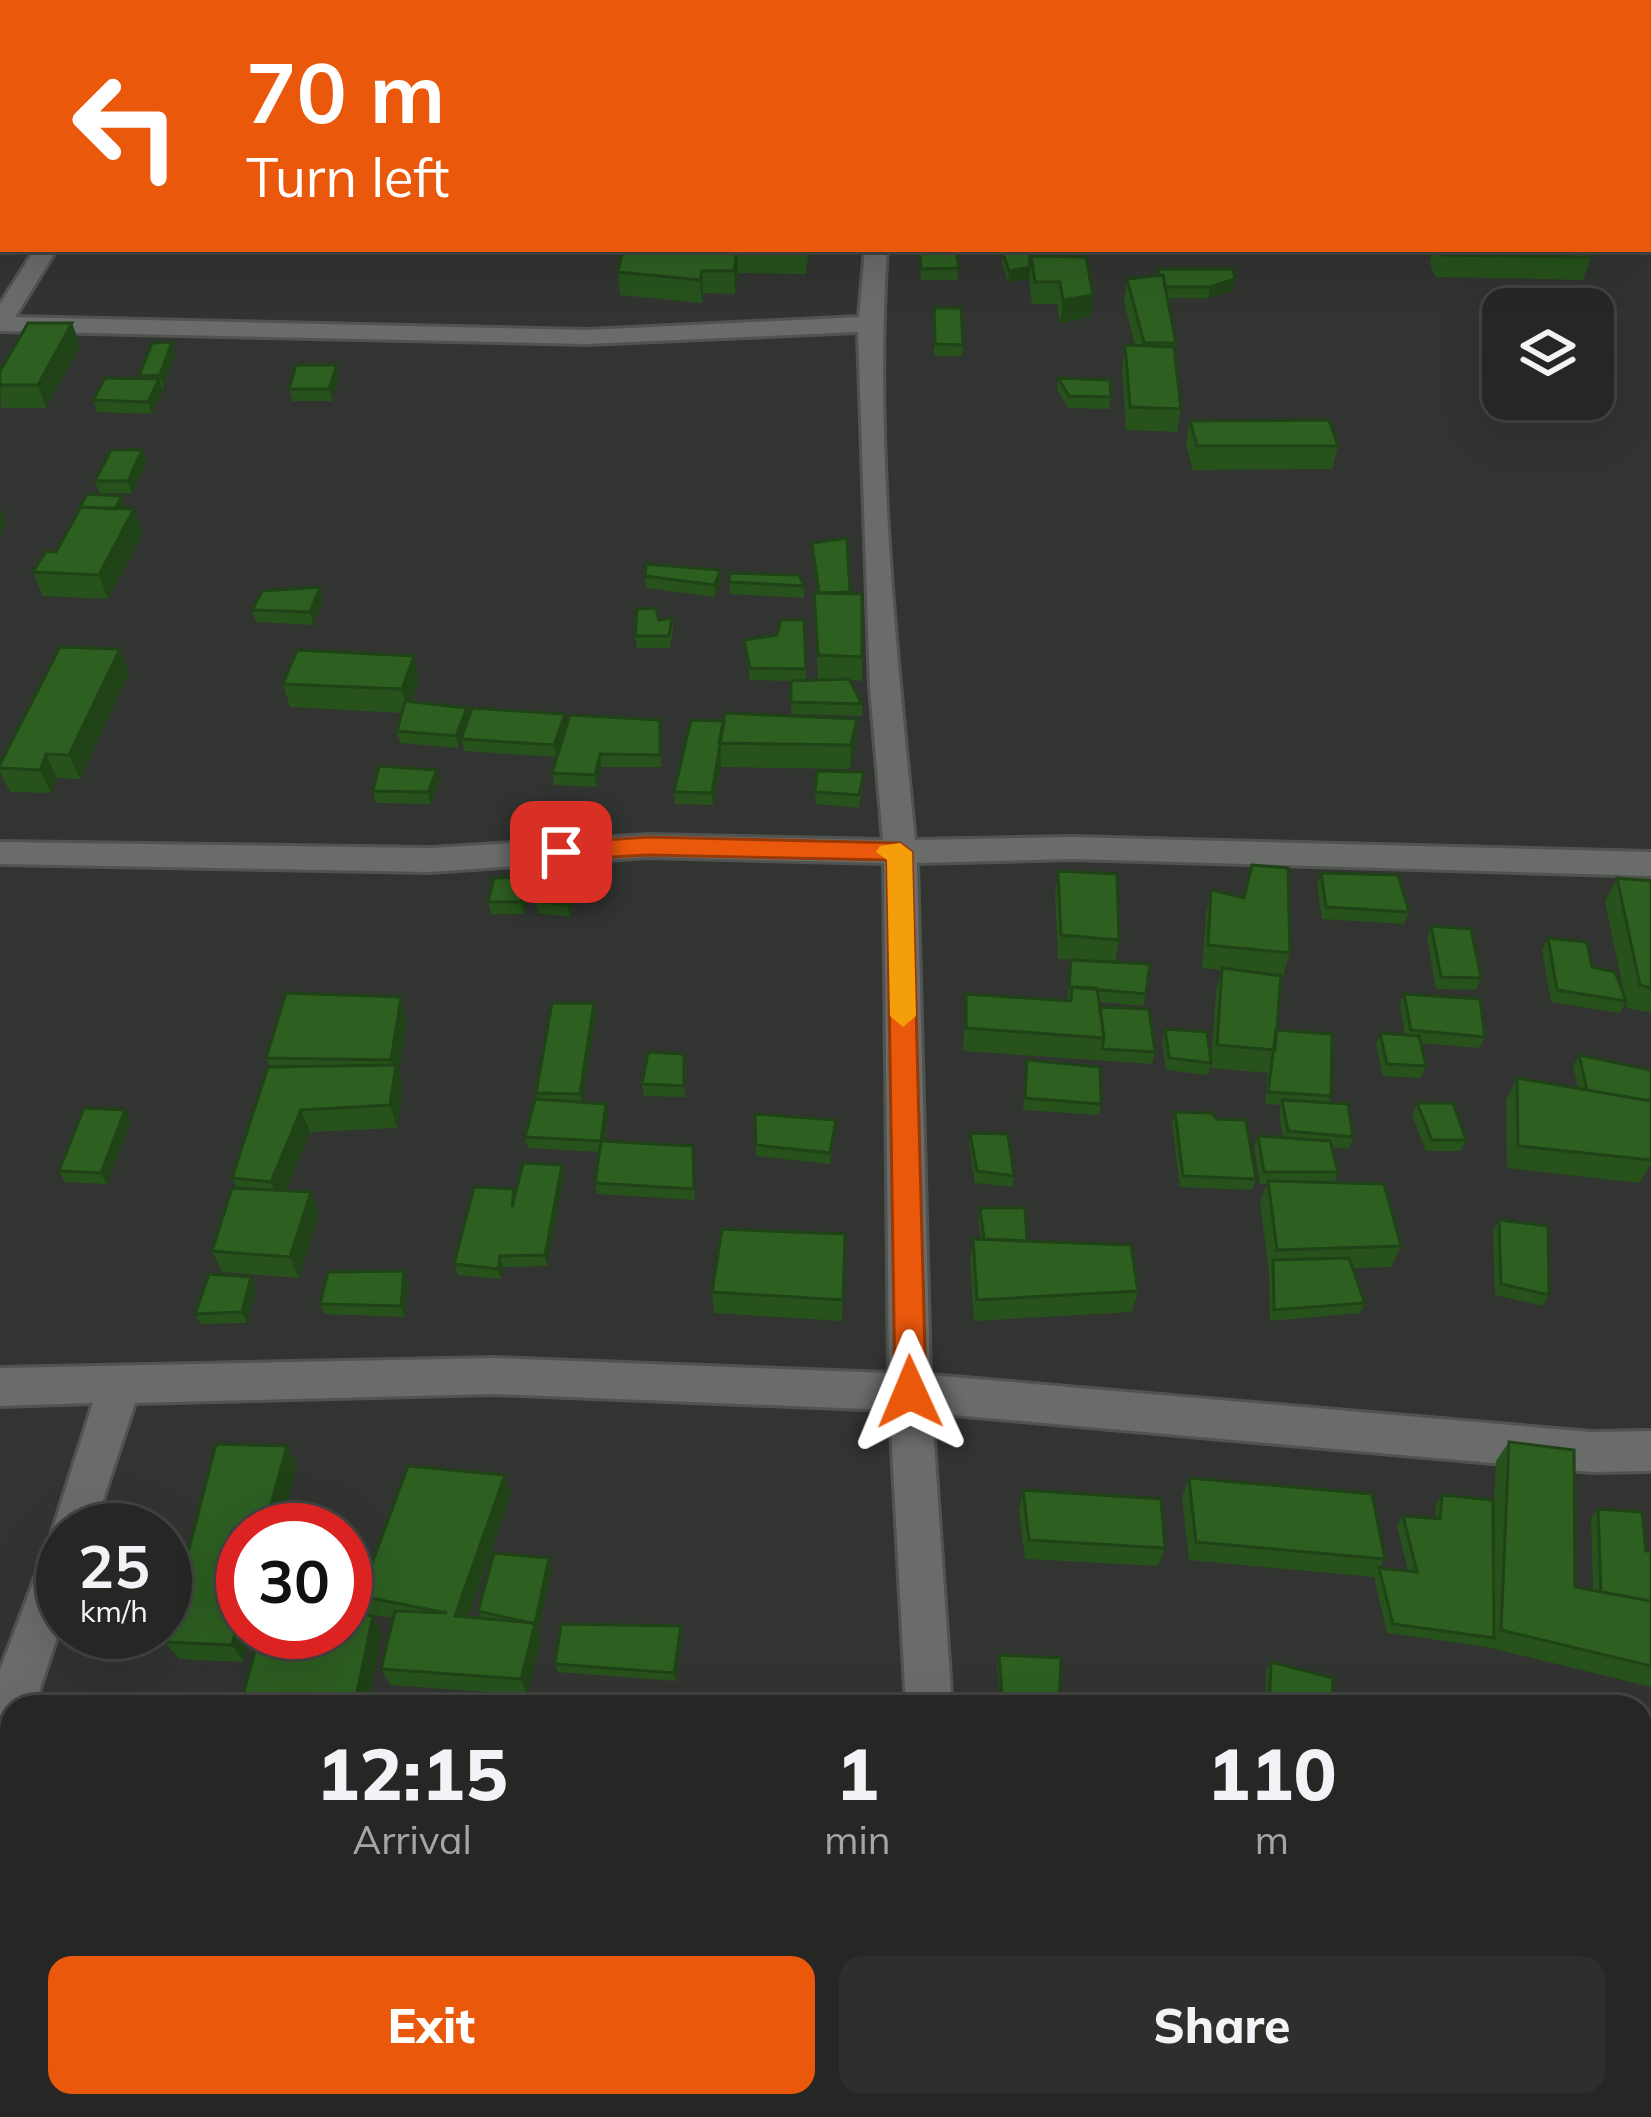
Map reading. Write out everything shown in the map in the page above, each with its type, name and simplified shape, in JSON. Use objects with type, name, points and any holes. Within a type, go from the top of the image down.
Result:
[{"type":"street","points":[[0,323],[44,252]]},
{"type":"street","points":[[876,252],[870,324],[885,687],[900,852],[910,1392],[927,1695]]},
{"type":"street","points":[[0,323],[587,337],[870,324]]},
{"type":"street","points":[[0,854],[430,860],[648,846],[900,852],[1072,848],[1651,864]]},
{"type":"street","points":[[0,1387],[494,1376],[910,1392],[1592,1452],[1651,1450]]},
{"type":"street","points":[[79,1503],[119,1387]]},
{"type":"street","points":[[15,1695],[36,1632]]},
{"type":"building","points":[[622,252],[737,252],[734,271],[702,271],[700,280],[618,272]]},
{"type":"building","points":[[919,252],[956,252],[959,268],[921,269]]},
{"type":"building","points":[[1029,252],[1030,267],[1009,271],[1003,253]]},
{"type":"building","points":[[1588,252],[1591,257],[1441,255]]},
{"type":"building","points":[[1031,256],[1086,257],[1093,295],[1063,300],[1060,282],[1035,282]]},
{"type":"building","points":[[1158,269],[1233,269],[1235,279],[1210,287],[1165,287]]},
{"type":"building","points":[[1163,275],[1176,343],[1144,343],[1127,279]]},
{"type":"building","points":[[934,308],[961,308],[963,345],[935,344]]},
{"type":"building","points":[[28,323],[72,323],[38,385],[0,385],[0,371]]},
{"type":"building","points":[[172,342],[160,375],[139,376],[152,343]]},
{"type":"building","points":[[1125,345],[1174,347],[1181,409],[1130,407]]},
{"type":"building","points":[[296,365],[337,365],[329,389],[289,389]]},
{"type":"building","points":[[105,378],[159,379],[148,402],[93,400]]},
{"type":"building","points":[[1058,378],[1110,380],[1111,397],[1069,396]]},
{"type":"building","points":[[1329,420],[1338,446],[1197,446],[1190,421]]},
{"type":"building","points":[[111,450],[142,450],[128,481],[95,481]]},
{"type":"building","points":[[87,494],[122,496],[115,509],[81,507],[77,513]]},
{"type":"building","points":[[81,507],[134,509],[99,575],[33,572],[46,551],[56,552]]},
{"type":"building","points":[[847,538],[850,592],[819,593],[812,543]]},
{"type":"building","points":[[646,564],[720,570],[715,585],[645,576]]},
{"type":"building","points":[[729,573],[799,575],[804,586],[730,582]]},
{"type":"building","points":[[320,587],[310,612],[252,610],[262,591]]},
{"type":"building","points":[[814,593],[862,594],[862,657],[818,655]]},
{"type":"building","points":[[656,608],[659,620],[672,618],[669,636],[635,636],[637,609]]},
{"type":"building","points":[[781,620],[804,620],[806,669],[750,668],[744,640],[777,635]]},
{"type":"building","points":[[60,647],[120,649],[69,755],[46,754],[40,770],[0,768],[0,764]]},
{"type":"building","points":[[297,650],[414,656],[402,689],[283,684]]},
{"type":"building","points":[[849,679],[862,704],[791,702],[791,681]]},
{"type":"building","points":[[405,701],[467,708],[456,736],[397,731]]},
{"type":"building","points":[[472,708],[565,714],[554,745],[461,739]]},
{"type":"building","points":[[725,713],[857,719],[851,745],[719,743]]},
{"type":"building","points":[[570,715],[660,720],[660,755],[600,754],[595,775],[552,773]]},
{"type":"building","points":[[691,720],[724,721],[712,793],[674,792]]},
{"type":"building","points":[[379,766],[437,770],[428,792],[373,791]]},
{"type":"building","points":[[817,771],[864,772],[859,795],[815,792]]},
{"type":"building","points":[[1252,865],[1288,868],[1290,953],[1208,945],[1211,890],[1244,898]]},
{"type":"building","points":[[1058,871],[1117,874],[1119,940],[1061,935]]},
{"type":"building","points":[[1321,873],[1398,875],[1409,912],[1326,907]]},
{"type":"building","points":[[529,877],[521,902],[488,902],[494,878]]},
{"type":"building","points":[[574,877],[568,905],[535,901],[541,878]]},
{"type":"building","points":[[1617,878],[1651,881],[1651,988],[1640,985]]},
{"type":"building","points":[[1431,926],[1471,929],[1481,978],[1441,977]]},
{"type":"building","points":[[1548,938],[1587,942],[1592,967],[1615,972],[1626,1001],[1557,990]]},
{"type":"building","points":[[1071,960],[1150,964],[1146,994],[1069,987]]},
{"type":"building","points":[[1222,968],[1281,976],[1275,1050],[1217,1045]]},
{"type":"building","points":[[1072,987],[1097,988],[1104,1038],[966,1028],[966,994],[1071,1001]]},
{"type":"building","points":[[286,993],[401,997],[391,1060],[266,1058]]},
{"type":"building","points":[[1404,994],[1480,999],[1485,1037],[1411,1030]]},
{"type":"building","points":[[552,1003],[594,1003],[580,1094],[536,1093]]},
{"type":"building","points":[[1100,1007],[1149,1009],[1155,1052],[1102,1049]]},
{"type":"building","points":[[1165,1029],[1207,1032],[1211,1063],[1169,1058]]},
{"type":"building","points":[[1276,1030],[1332,1034],[1331,1096],[1268,1092]]},
{"type":"building","points":[[1380,1033],[1419,1036],[1426,1066],[1387,1064]]},
{"type":"building","points":[[648,1052],[684,1054],[684,1086],[642,1084]]},
{"type":"building","points":[[1579,1055],[1651,1070],[1651,1101],[1587,1090]]},
{"type":"building","points":[[1027,1060],[1100,1067],[1101,1104],[1025,1098]]},
{"type":"building","points":[[396,1065],[390,1105],[301,1110],[271,1182],[232,1178],[268,1067]]},
{"type":"building","points":[[1517,1078],[1651,1101],[1651,1160],[1518,1146]]},
{"type":"building","points":[[535,1099],[606,1104],[601,1141],[525,1137]]},
{"type":"building","points":[[1282,1100],[1348,1104],[1353,1137],[1288,1131]]},
{"type":"building","points":[[1417,1103],[1453,1103],[1466,1140],[1432,1140]]},
{"type":"building","points":[[84,1108],[125,1110],[101,1173],[59,1171]]},
{"type":"building","points":[[1175,1112],[1246,1120],[1256,1179],[1183,1176]]},
{"type":"building","points":[[755,1114],[836,1120],[830,1153],[756,1145]]},
{"type":"building","points":[[970,1133],[1008,1134],[1014,1176],[977,1171]]},
{"type":"building","points":[[1258,1136],[1330,1141],[1338,1172],[1264,1172]]},
{"type":"building","points":[[601,1141],[693,1146],[694,1189],[595,1183]]},
{"type":"building","points":[[523,1163],[562,1165],[545,1255],[500,1256],[498,1269],[454,1264],[474,1187],[514,1189],[512,1207]]},
{"type":"building","points":[[1268,1181],[1384,1184],[1401,1246],[1277,1250]]},
{"type":"building","points":[[232,1188],[311,1192],[290,1257],[212,1251]]},
{"type":"building","points":[[980,1208],[1025,1208],[1027,1241],[984,1239]]},
{"type":"building","points":[[1499,1220],[1548,1226],[1549,1295],[1501,1284]]},
{"type":"building","points":[[722,1229],[845,1234],[843,1300],[712,1292]]},
{"type":"building","points":[[973,1239],[1131,1245],[1138,1291],[977,1300]]},
{"type":"building","points":[[1349,1258],[1365,1303],[1274,1310],[1273,1260]]},
{"type":"building","points":[[404,1271],[401,1306],[320,1304],[328,1272]]},
{"type":"building","points":[[209,1274],[251,1277],[242,1312],[195,1314]]},
{"type":"building","points":[[1509,1442],[1574,1450],[1575,1587],[1651,1601],[1651,1666],[1501,1630]]},
{"type":"building","points":[[216,1444],[287,1446],[271,1503],[216,1503],[216,1644],[192,1643],[192,1537]]},
{"type":"building","points":[[408,1466],[505,1475],[455,1616],[535,1623],[521,1679],[381,1669],[395,1611],[447,1613],[372,1598],[372,1564]]},
{"type":"building","points":[[1189,1478],[1372,1494],[1385,1559],[1196,1542]]},
{"type":"building","points":[[1023,1490],[1161,1499],[1165,1548],[1029,1540]]},
{"type":"building","points":[[1442,1495],[1493,1500],[1494,1638],[1393,1624],[1379,1568],[1417,1572],[1403,1516],[1440,1519]]},
{"type":"building","points":[[1598,1509],[1642,1512],[1646,1551],[1651,1551],[1651,1601],[1601,1592]]},
{"type":"building","points":[[494,1553],[549,1558],[535,1624],[478,1611]]},
{"type":"building","points":[[561,1624],[681,1626],[674,1673],[555,1664]]},
{"type":"building","points":[[999,1655],[1061,1658],[1059,1695],[1002,1695]]},
{"type":"building","points":[[253,1659],[364,1659],[357,1695],[243,1695]]},
{"type":"building","points":[[1271,1662],[1333,1678],[1332,1695],[1270,1695]]},
{"type":"slow traffic","points":[[888,852],[900,852],[903,1016]]},
{"type":"route","points":[[561,852],[648,846],[900,852],[910,1392]]}]
